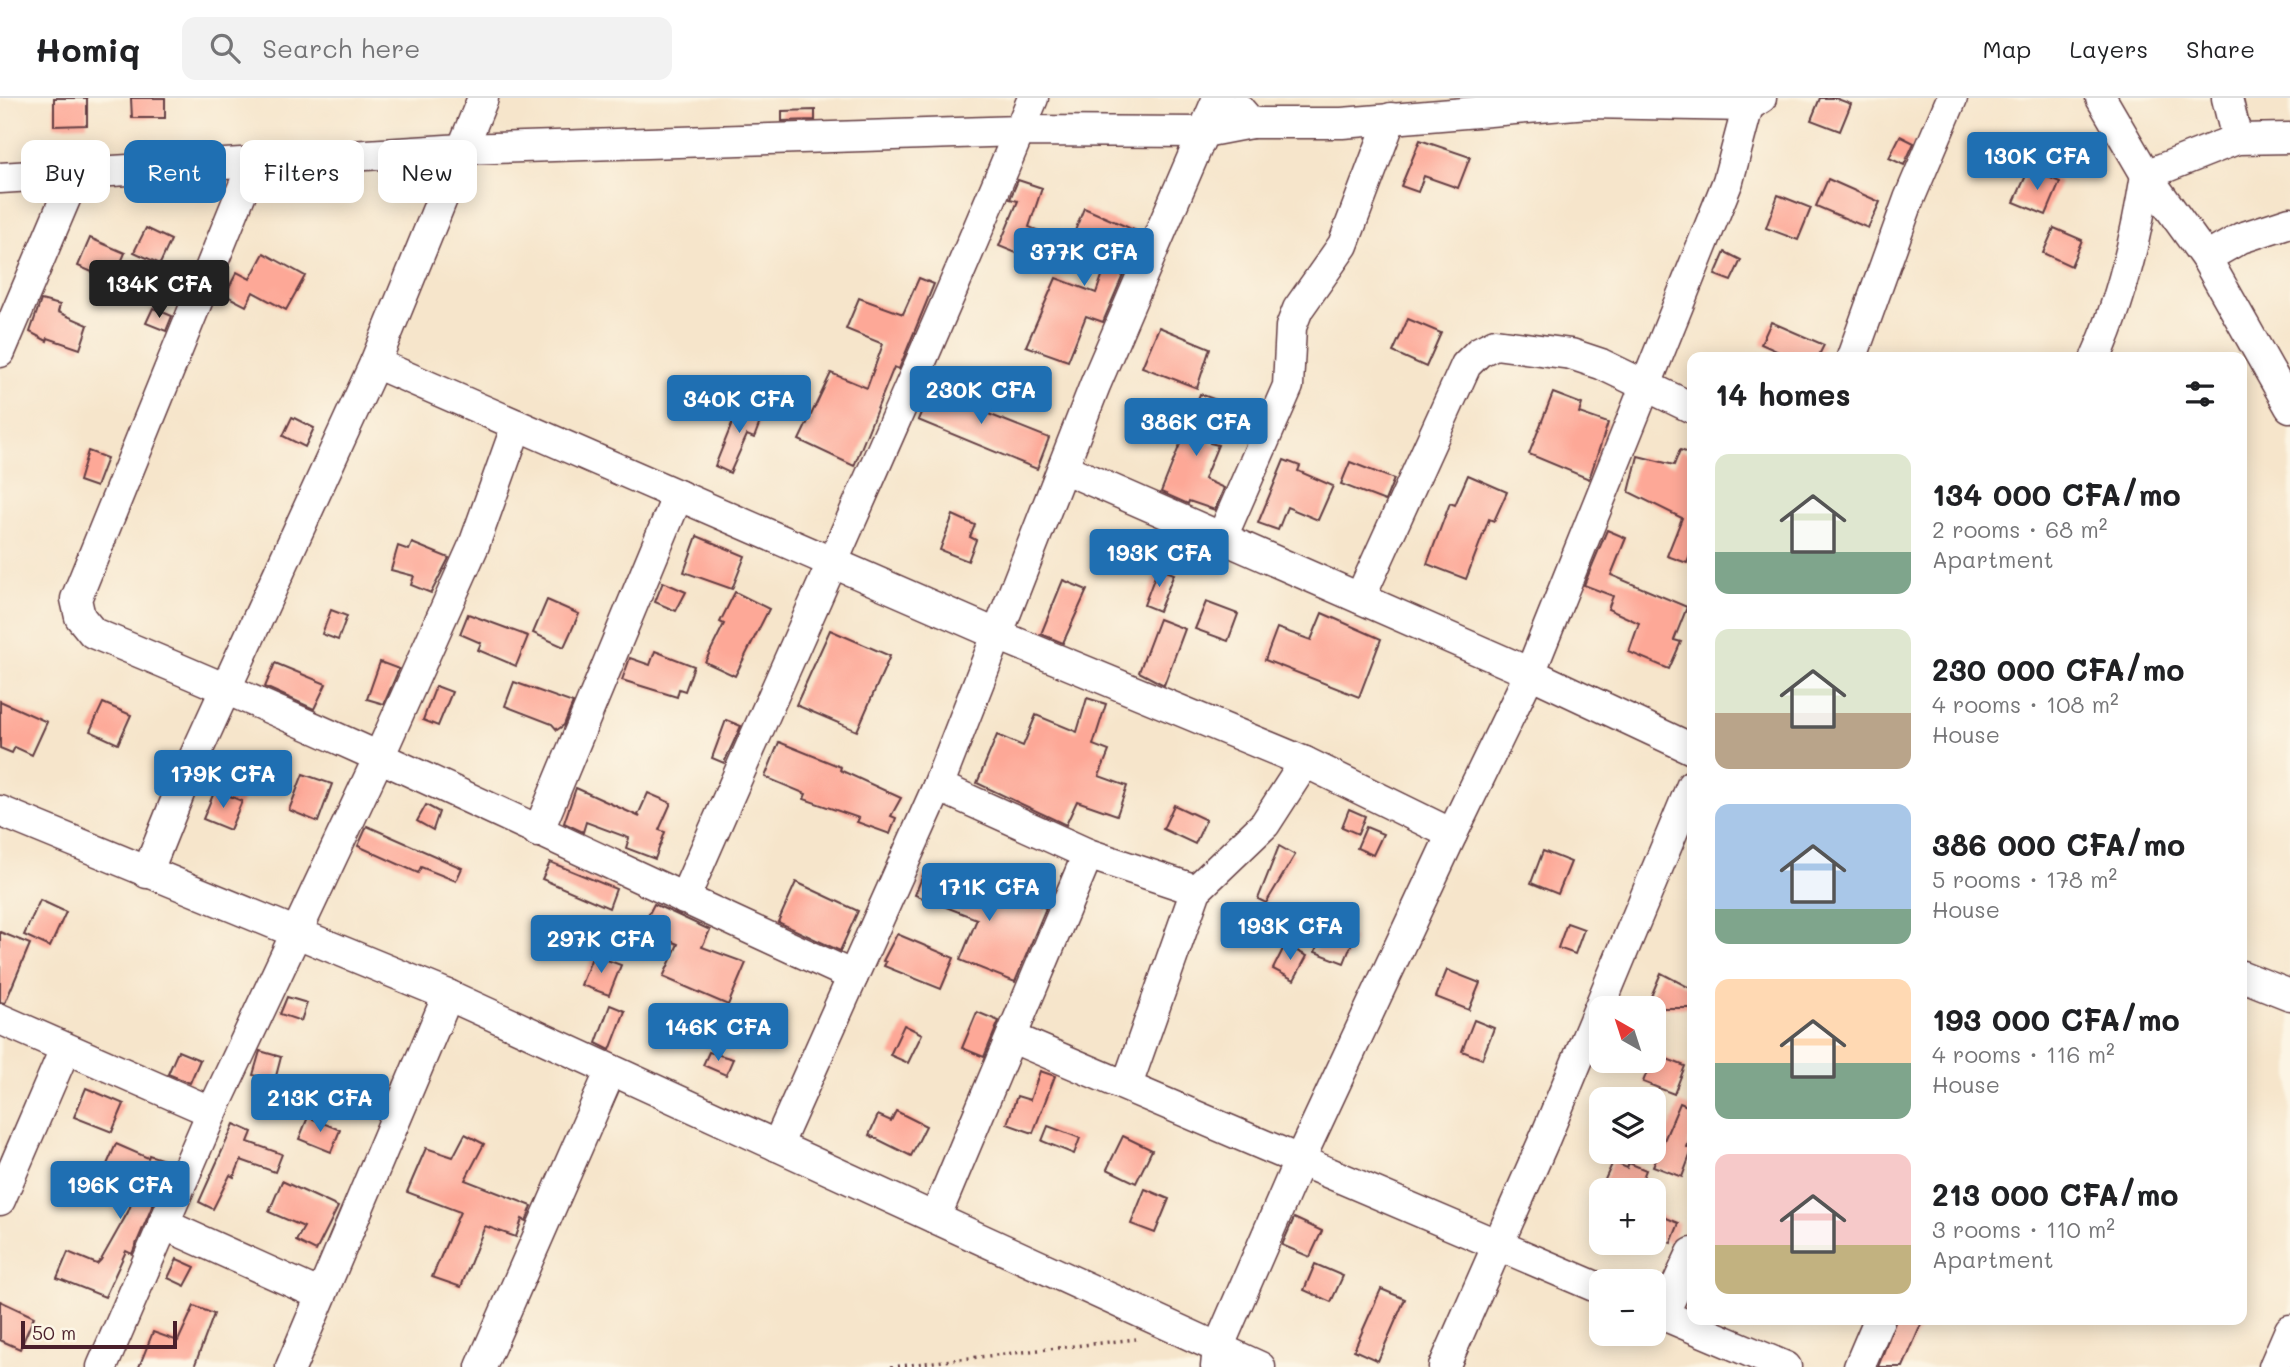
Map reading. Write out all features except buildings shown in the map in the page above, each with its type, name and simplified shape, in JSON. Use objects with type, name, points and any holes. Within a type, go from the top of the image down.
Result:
[{"type":"street","points":[[466,140],[483,98]]},
{"type":"street","points":[[684,899],[830,562],[863,494],[1033,98]]},
{"type":"street","points":[[777,1146],[938,786],[1063,468],[1218,98]]},
{"type":"street","points":[[1230,98],[1251,123]]},
{"type":"street","points":[[1854,352],[1909,199],[1952,98]]},
{"type":"street","points":[[2101,98],[2146,175],[2206,258],[2290,407]]},
{"type":"street","points":[[2227,98],[2237,139]]},
{"type":"street","points":[[477,149],[1019,131],[1204,132],[1251,123],[1342,123],[1588,103],[1754,102],[1728,181],[1530,673],[1300,1159],[1217,1357]]},
{"type":"street","points":[[1222,537],[1288,386],[1291,327],[1298,309],[1343,245],[1391,118]]},
{"type":"street","points":[[2146,175],[2237,139],[2290,138]]},
{"type":"street","points":[[110,171],[240,162]]},
{"type":"street","points":[[2098,352],[2120,293],[2137,234],[2146,175]]},
{"type":"street","points":[[0,178],[21,177]]},
{"type":"street","points":[[240,195],[76,599],[80,617],[93,633],[226,688],[379,757],[853,976]]},
{"type":"street","points":[[0,352],[63,203]]},
{"type":"street","points":[[147,873],[226,688],[375,363],[440,203]]},
{"type":"street","points":[[2206,258],[2241,239],[2290,222]]},
{"type":"street","points":[[1360,598],[1466,365],[1479,352],[1496,344],[1571,354],[1601,363],[1687,406]]},
{"type":"street","points":[[375,363],[996,634],[1305,762],[1452,834]]},
{"type":"street","points":[[102,1367],[212,1112],[379,757],[474,545],[517,425]]},
{"type":"street","points":[[1063,468],[1530,673],[1687,747]]},
{"type":"street","points":[[538,832],[678,495]]},
{"type":"street","points":[[1128,1085],[1196,890],[1265,824],[1305,762]]},
{"type":"street","points":[[938,786],[1087,854],[1196,890]]},
{"type":"street","points":[[1444,1367],[1687,797]]},
{"type":"street","points":[[0,811],[448,995],[935,1218],[1217,1357],[1260,1367]]},
{"type":"street","points":[[935,1218],[1013,1038],[1087,854]]},
{"type":"street","points":[[2247,978],[2290,995]]},
{"type":"street","points":[[291,1367],[448,995]]},
{"type":"street","points":[[0,1020],[212,1112]]},
{"type":"street","points":[[1013,1038],[1589,1284]]},
{"type":"street","points":[[0,1199],[65,1049]]},
{"type":"street","points":[[481,1367],[611,1070]]},
{"type":"street","points":[[163,1224],[321,1295]]},
{"type":"street","points":[[1666,1299],[1687,1262]]},
{"type":"street","points":[[1666,1316],[1786,1367]]},
{"type":"street","points":[[1859,1367],[1877,1325]]},
{"type":"street","points":[[2274,1367],[2290,1330]]},
{"type":"path","points":[[891,1367],[1147,1338]]}]
